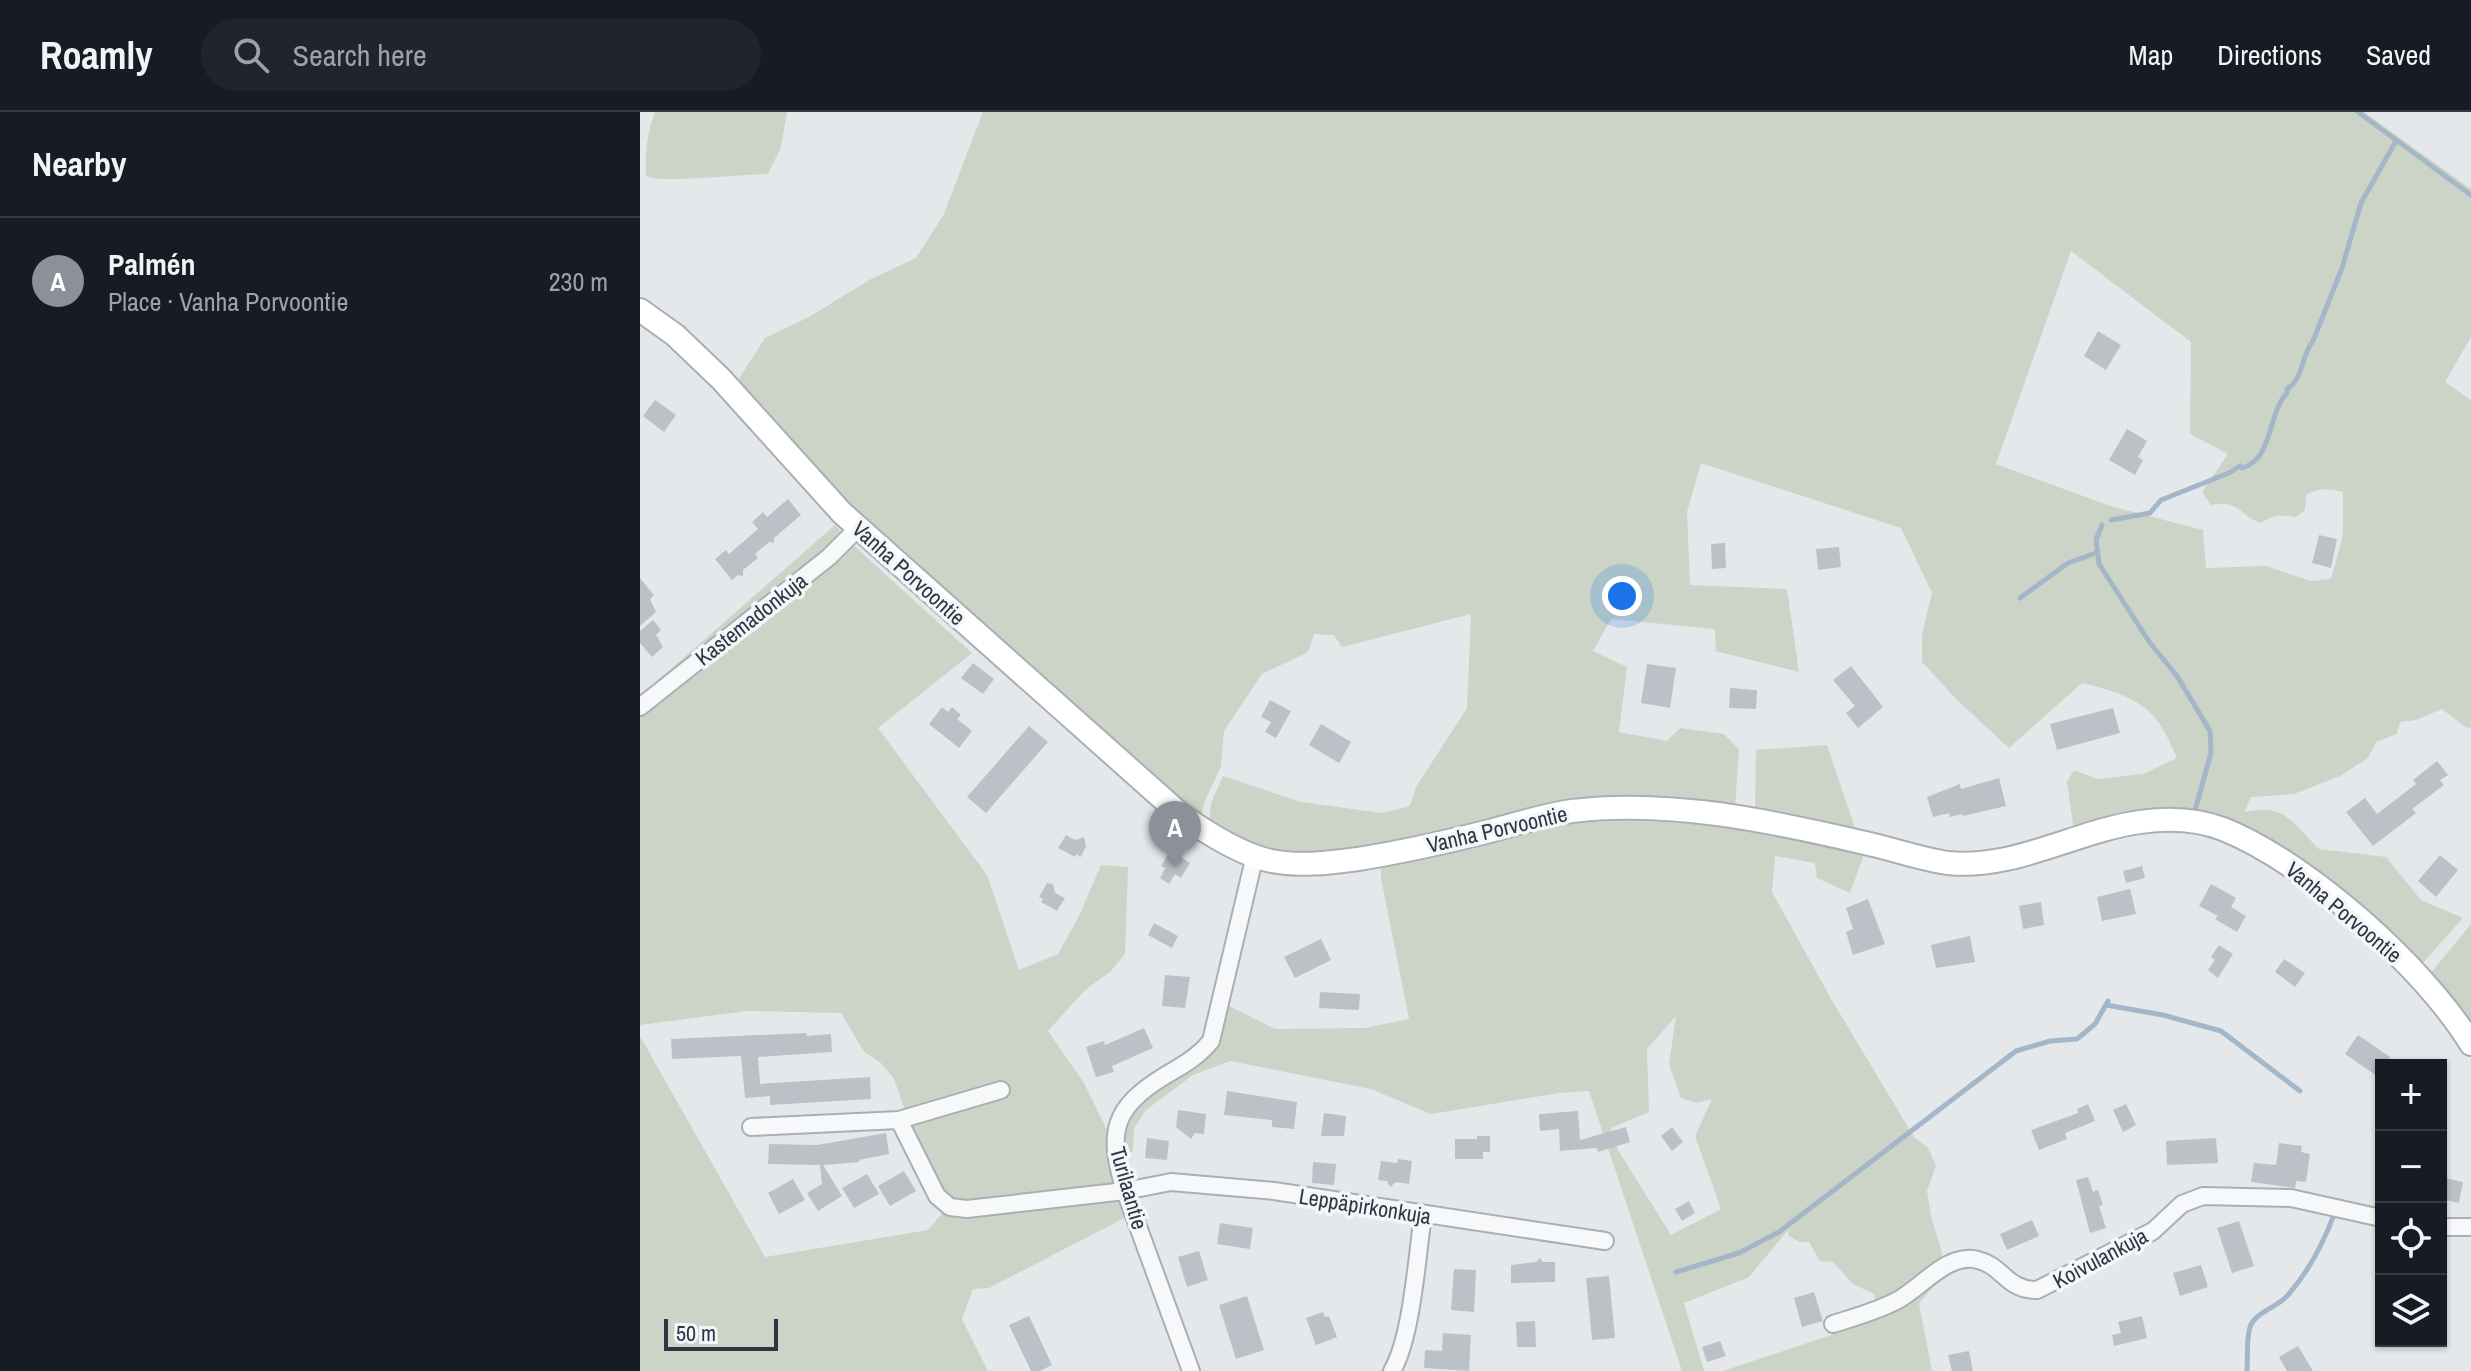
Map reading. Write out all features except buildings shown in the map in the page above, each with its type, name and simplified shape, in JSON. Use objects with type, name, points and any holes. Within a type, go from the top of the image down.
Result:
[{"type":"street","name":"Vanha Porvoontie","points":[[640,310],[675,335],[721,379],[842,513],[1180,814],[1205,831],[1266,860],[1330,863],[1433,845],[1568,812],[1637,808],[1744,818],[1868,843],[1928,859],[1975,863],[2011,857],[2111,828],[2151,821],[2186,820],[2223,829],[2261,848],[2309,879],[2418,976],[2471,1044]]},
{"type":"street","name":"Kastemadonkuja","points":[[640,707],[829,557],[859,527]]},
{"type":"street","name":"Turilaantie","points":[[1191,1371],[1125,1191],[1114,1139],[1124,1110],[1136,1095],[1201,1053],[1211,1041],[1255,855]]},
{"type":"street","points":[[751,1127],[899,1120],[1001,1090]]},
{"type":"street","name":"Leppäpirkonkuja","points":[[899,1120],[937,1196],[950,1207],[967,1209],[1125,1191],[1171,1182],[1274,1191],[1605,1241]]},
{"type":"street","name":"Koivulankuja","points":[[1833,1324],[1897,1300],[1955,1261],[1977,1259],[1992,1267],[2010,1284],[2024,1290],[2037,1290],[2153,1231],[2182,1204],[2203,1196],[2291,1198],[2375,1217]]},
{"type":"street","points":[[1392,1371],[1399,1360],[1406,1329],[1423,1215]]},
{"type":"street","points":[[2447,1227],[2471,1227]]},
{"type":"shaded area","points":[[655,112],[787,112],[781,147],[768,174],[668,179],[646,176],[647,143]]},
{"type":"shaded area","points":[[983,112],[2364,112],[2471,189],[2471,337],[2445,382],[2471,400],[2471,728],[2465,727],[2442,709],[2416,720],[2400,722],[2397,734],[2376,742],[2368,758],[2340,776],[2294,794],[2251,797],[2244,812],[2270,810],[2279,813],[2294,823],[2319,849],[2386,857],[2421,900],[2463,918],[2422,964],[2378,924],[2232,827],[2074,831],[2067,782],[2074,770],[2097,779],[2143,774],[2177,758],[2162,728],[2149,711],[2122,695],[2082,683],[2009,748],[1957,700],[1922,662],[1922,634],[1932,593],[1901,528],[1701,463],[1687,512],[1690,585],[1787,589],[1799,672],[1716,651],[1715,629],[1611,619],[1593,651],[1627,667],[1619,732],[1667,741],[1680,728],[1724,734],[1739,749],[1735,808],[1630,799],[1380,850],[1291,856],[1247,843],[1209,822],[1211,803],[1223,776],[1301,802],[1382,813],[1410,806],[1416,787],[1467,708],[1471,614],[1342,647],[1334,635],[1314,634],[1308,652],[1262,674],[1224,731],[1221,766],[1201,817],[1168,791],[851,507],[735,385],[765,338],[809,317],[871,279],[916,258],[943,216]],"holes":[[[2071,251],[2191,342],[2190,434],[2228,454],[2202,492],[2211,505],[2234,506],[2261,523],[2277,516],[2296,517],[2305,510],[2306,495],[2311,493],[2324,489],[2343,492],[2343,535],[2331,579],[2311,581],[2266,566],[2206,568],[2203,530],[2110,506],[1996,464]]]},
{"type":"shaded area","points":[[835,525],[972,653],[878,728],[987,875],[1019,970],[1058,954],[1101,865],[1128,867],[1125,954],[1110,972],[1085,990],[1048,1031],[1084,1083],[1107,1130],[1116,1105],[1147,1079],[1201,1053],[1221,1002],[1275,1029],[1364,1028],[1409,1019],[1381,865],[1569,823],[1625,821],[1715,823],[1865,852],[1850,893],[1817,878],[1815,863],[1775,856],[1772,892],[1830,997],[1914,1137],[1928,1148],[1936,1166],[1927,1191],[1942,1253],[1941,1278],[1919,1303],[1932,1371],[1723,1371],[1879,1319],[1874,1294],[1853,1284],[1833,1262],[1820,1261],[1809,1242],[1799,1242],[1788,1235],[1788,1230],[1749,1277],[1684,1303],[1704,1371],[1682,1371],[1589,1091],[1431,1114],[1371,1089],[1230,1061],[1193,1075],[1146,1110],[1134,1128],[1133,1151],[1116,1156],[1134,1213],[989,1288],[973,1289],[962,1319],[988,1371],[640,1371],[640,1036],[765,1257],[928,1230],[953,1201],[941,1187],[907,1116],[894,1079],[880,1062],[864,1052],[841,1013],[747,1011],[640,1025],[640,696]],"holes":[[[1676,1016],[1669,1064],[1681,1098],[1697,1103],[1712,1099],[1695,1136],[1721,1209],[1671,1235],[1618,1150],[1611,1128],[1649,1112],[1647,1049]]]},
{"type":"shaded area","points":[[1827,745],[1856,831],[1755,812],[1756,750]]},
{"type":"shaded area","points":[[2471,924],[2471,1031],[2430,974]]},
{"type":"waterway","points":[[2358,112],[2471,195]]},
{"type":"waterway","points":[[2111,520],[2150,513],[2161,500],[2240,466],[2242,468],[2259,456],[2281,401],[2296,380],[2313,341],[2342,268],[2361,203],[2396,141]]},
{"type":"waterway","points":[[2102,525],[2096,540],[2099,564],[2150,643],[2177,676],[2210,731],[2211,753],[2194,814]]},
{"type":"waterway","points":[[2020,598],[2068,563],[2096,553]]},
{"type":"waterway","points":[[1676,1272],[1739,1253],[1779,1232],[2016,1051],[2050,1041],[2077,1039],[2095,1024],[2108,1001]]},
{"type":"waterway","points":[[2106,1005],[2163,1015],[2221,1031],[2300,1091]]},
{"type":"waterway","points":[[2247,1371],[2250,1327],[2262,1313],[2284,1299],[2296,1286],[2315,1256],[2335,1212]]},
{"type":"place","name":"Palmén","points":[[1175,867]]}]
